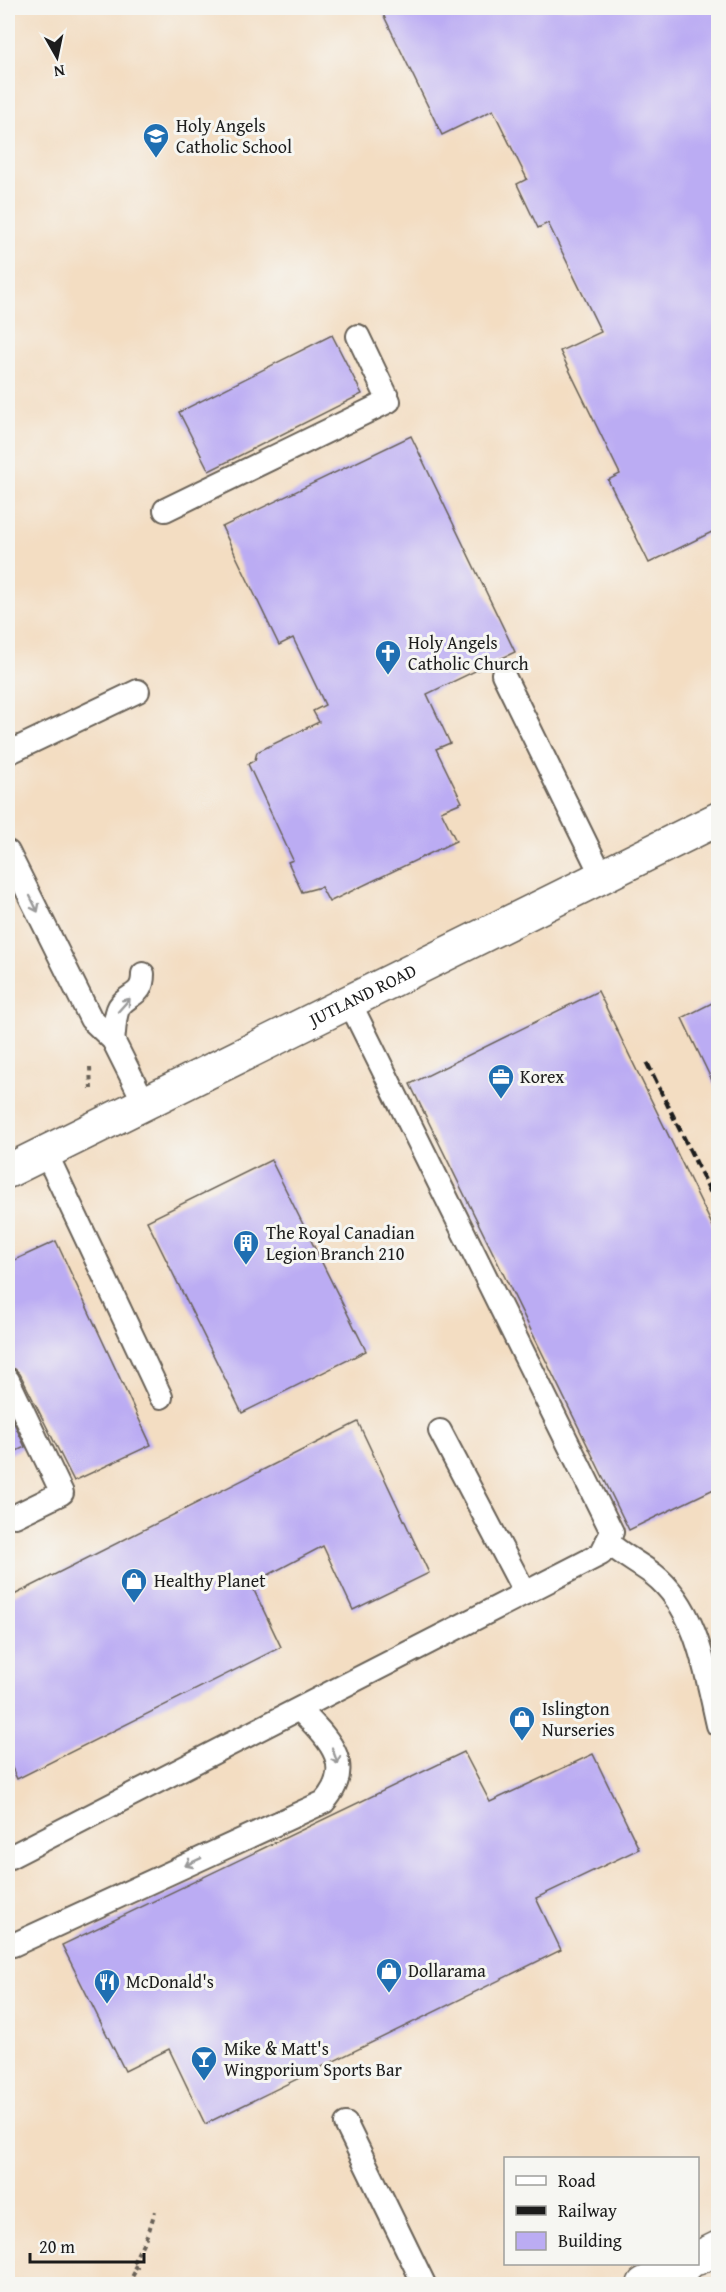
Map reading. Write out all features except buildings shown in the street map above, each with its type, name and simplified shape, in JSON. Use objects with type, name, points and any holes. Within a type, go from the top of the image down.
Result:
[{"type":"street","name":"JUTLAND ROAD","points":[[8,1171],[718,819]]},
{"type":"street","points":[[699,2258],[718,2248]]},
{"type":"street","points":[[644,2284],[685,2265]]},
{"type":"lane","points":[[165,510],[390,401],[358,336]]},
{"type":"lane","points":[[502,674],[602,876]]},
{"type":"lane","points":[[8,753],[138,691]]},
{"type":"lane","points":[[8,852],[91,1019],[113,1040],[144,1102]]},
{"type":"lane","points":[[113,1040],[117,1011],[121,1004],[138,992],[143,984],[143,974]]},
{"type":"lane","points":[[8,1858],[601,1554],[612,1532],[349,1001]]},
{"type":"lane","points":[[45,1151],[161,1396]]},
{"type":"lane","points":[[8,1380],[62,1493],[15,1516]]},
{"type":"lane","points":[[440,1431],[525,1593]]},
{"type":"lane","points":[[607,1542],[653,1574],[677,1600],[696,1636],[718,1725]]},
{"type":"lane","points":[[13,1946],[324,1802],[332,1793],[338,1778],[337,1759],[325,1736],[300,1710]]},
{"type":"lane","points":[[346,2124],[424,2284]]},
{"type":"path","points":[[128,2284],[137,2268],[132,2265],[149,2231],[154,2211]]},
{"type":"railway","points":[[647,1063],[718,1207]]},
{"type":"place","name":"Holy Angels Catholic School","points":[[156,159]]},
{"type":"place","name":"Holy Angels Catholic Church","points":[[388,676]]},
{"type":"place","name":"Korex","points":[[501,1100]]},
{"type":"place","name":"The Royal Canadian Legion Branch 210","points":[[246,1266]]},
{"type":"place","name":"Healthy Planet","points":[[134,1604]]},
{"type":"place","name":"Islington Nurseries","points":[[522,1742]]},
{"type":"place","name":"Dollarama","points":[[389,1994]]},
{"type":"place","name":"McDonald's","points":[[107,2005]]},
{"type":"place","name":"Mike & Matt's Wingporium Sports Bar","points":[[204,2082]]}]
